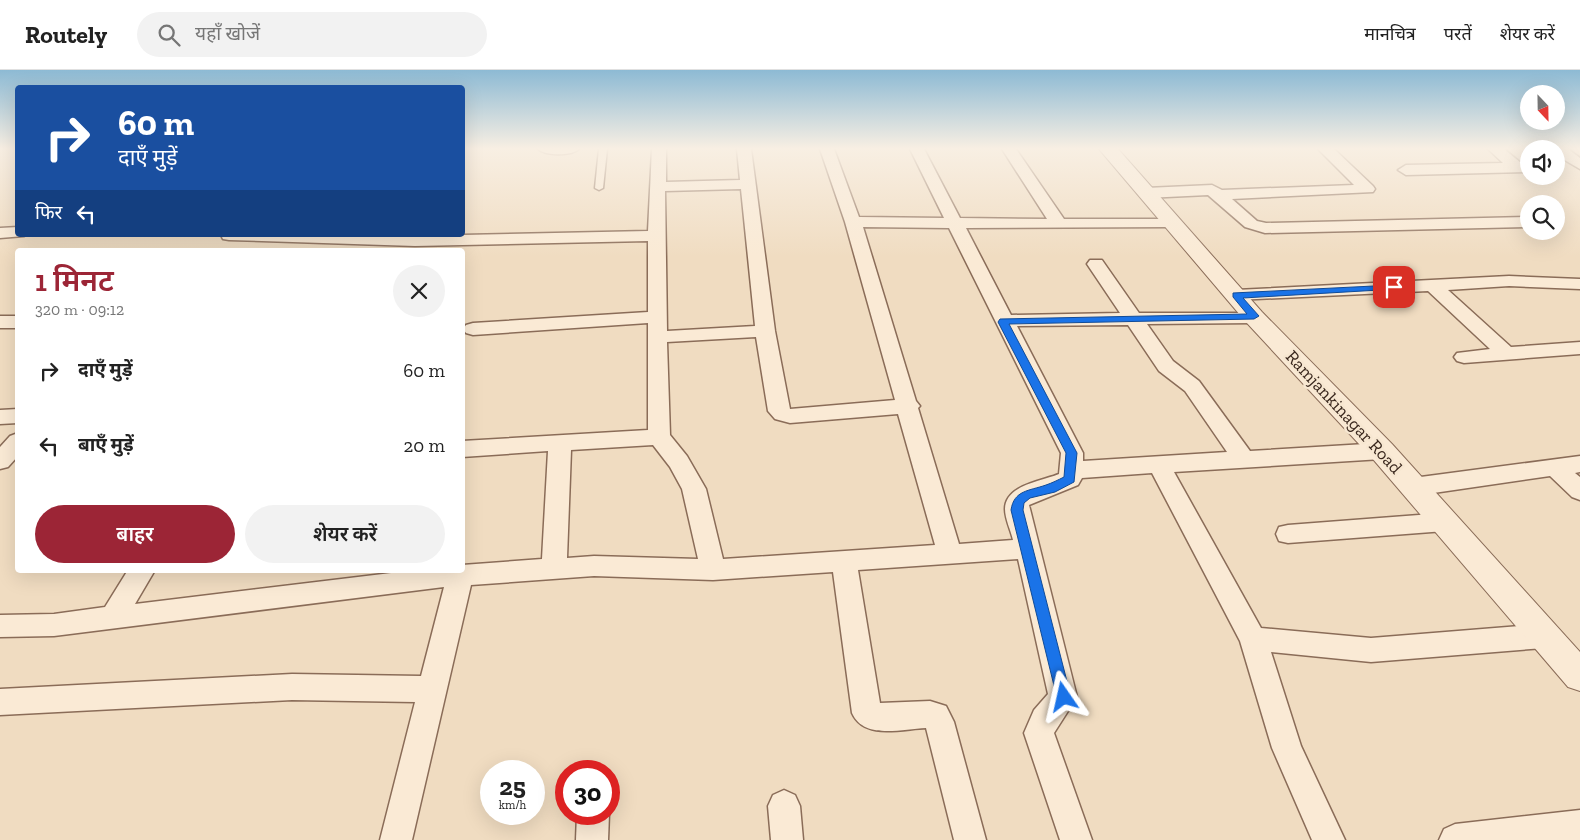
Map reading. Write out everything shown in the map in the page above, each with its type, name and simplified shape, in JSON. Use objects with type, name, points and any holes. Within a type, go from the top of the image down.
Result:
[{"type":"street","points":[[713,570],[694,489],[680,462],[659,438],[656,236],[658,187],[720,185]]},
{"type":"street","points":[[748,185],[765,331],[779,411],[790,416],[909,406]]},
{"type":"street","points":[[840,185],[853,222],[909,406],[950,554]]},
{"type":"street","points":[[935,185],[1003,322],[1072,453],[1070,479],[1050,488],[1026,495],[1018,501],[1017,510],[1064,697],[1044,720],[1039,733],[1076,840]]},
{"type":"street","points":[[1033,185],[1059,224]]},
{"type":"street","name":"Ramjankinagar Road","points":[[1139,185],[1254,316],[1382,451],[1580,676]]},
{"type":"street","points":[[1146,193],[1205,190],[1219,195],[1367,190],[1362,185]]},
{"type":"street","points":[[1219,195],[1251,224],[1265,228],[1520,222]]},
{"type":"street","points":[[853,222],[1059,224],[1171,222]]},
{"type":"street","points":[[0,232],[15,232]]},
{"type":"street","points":[[322,237],[415,241],[656,236]]},
{"type":"street","points":[[240,248],[250,237]]},
{"type":"street","points":[[1096,264],[1166,366],[1192,386],[1244,459]]},
{"type":"street","points":[[1236,295],[1509,282],[1580,284]]},
{"type":"street","points":[[1434,285],[1508,354]]},
{"type":"street","points":[[1003,322],[1254,316]]},
{"type":"street","points":[[0,322],[15,322]]},
{"type":"street","points":[[473,329],[657,327],[765,331]]},
{"type":"street","points":[[1464,357],[1579,349]]},
{"type":"street","points":[[0,417],[15,416]]},
{"type":"street","points":[[465,449],[560,442],[659,438]]},
{"type":"street","points":[[554,569],[560,442]]},
{"type":"street","points":[[0,462],[15,444]]},
{"type":"street","points":[[1070,470],[1382,451]]},
{"type":"street","points":[[1413,487],[1580,464]]},
{"type":"street","points":[[1159,465],[1253,640],[1287,748],[1329,840]]},
{"type":"street","points":[[1555,467],[1580,491]]},
{"type":"street","points":[[1288,534],[1445,522]]},
{"type":"street","points":[[0,626],[54,625],[113,618],[367,578],[460,575],[594,566],[713,570],[1028,549]]},
{"type":"street","points":[[844,562],[867,713],[872,718],[930,714],[936,716],[970,840]]},
{"type":"street","points":[[113,618],[140,573]]},
{"type":"street","points":[[396,840],[460,575]]},
{"type":"street","points":[[1253,640],[1371,650],[1544,636]]},
{"type":"street","points":[[0,702],[292,687],[432,689]]},
{"type":"street","points":[[784,806],[787,840]]},
{"type":"street","points":[[592,840],[593,825]]},
{"type":"street","points":[[1455,840],[1527,836],[1580,826]]},
{"type":"route","points":[[1064,697],[1017,510],[1018,501],[1026,495],[1050,488],[1070,479],[1072,453],[1003,322],[1254,316],[1236,295],[1394,287]]}]
